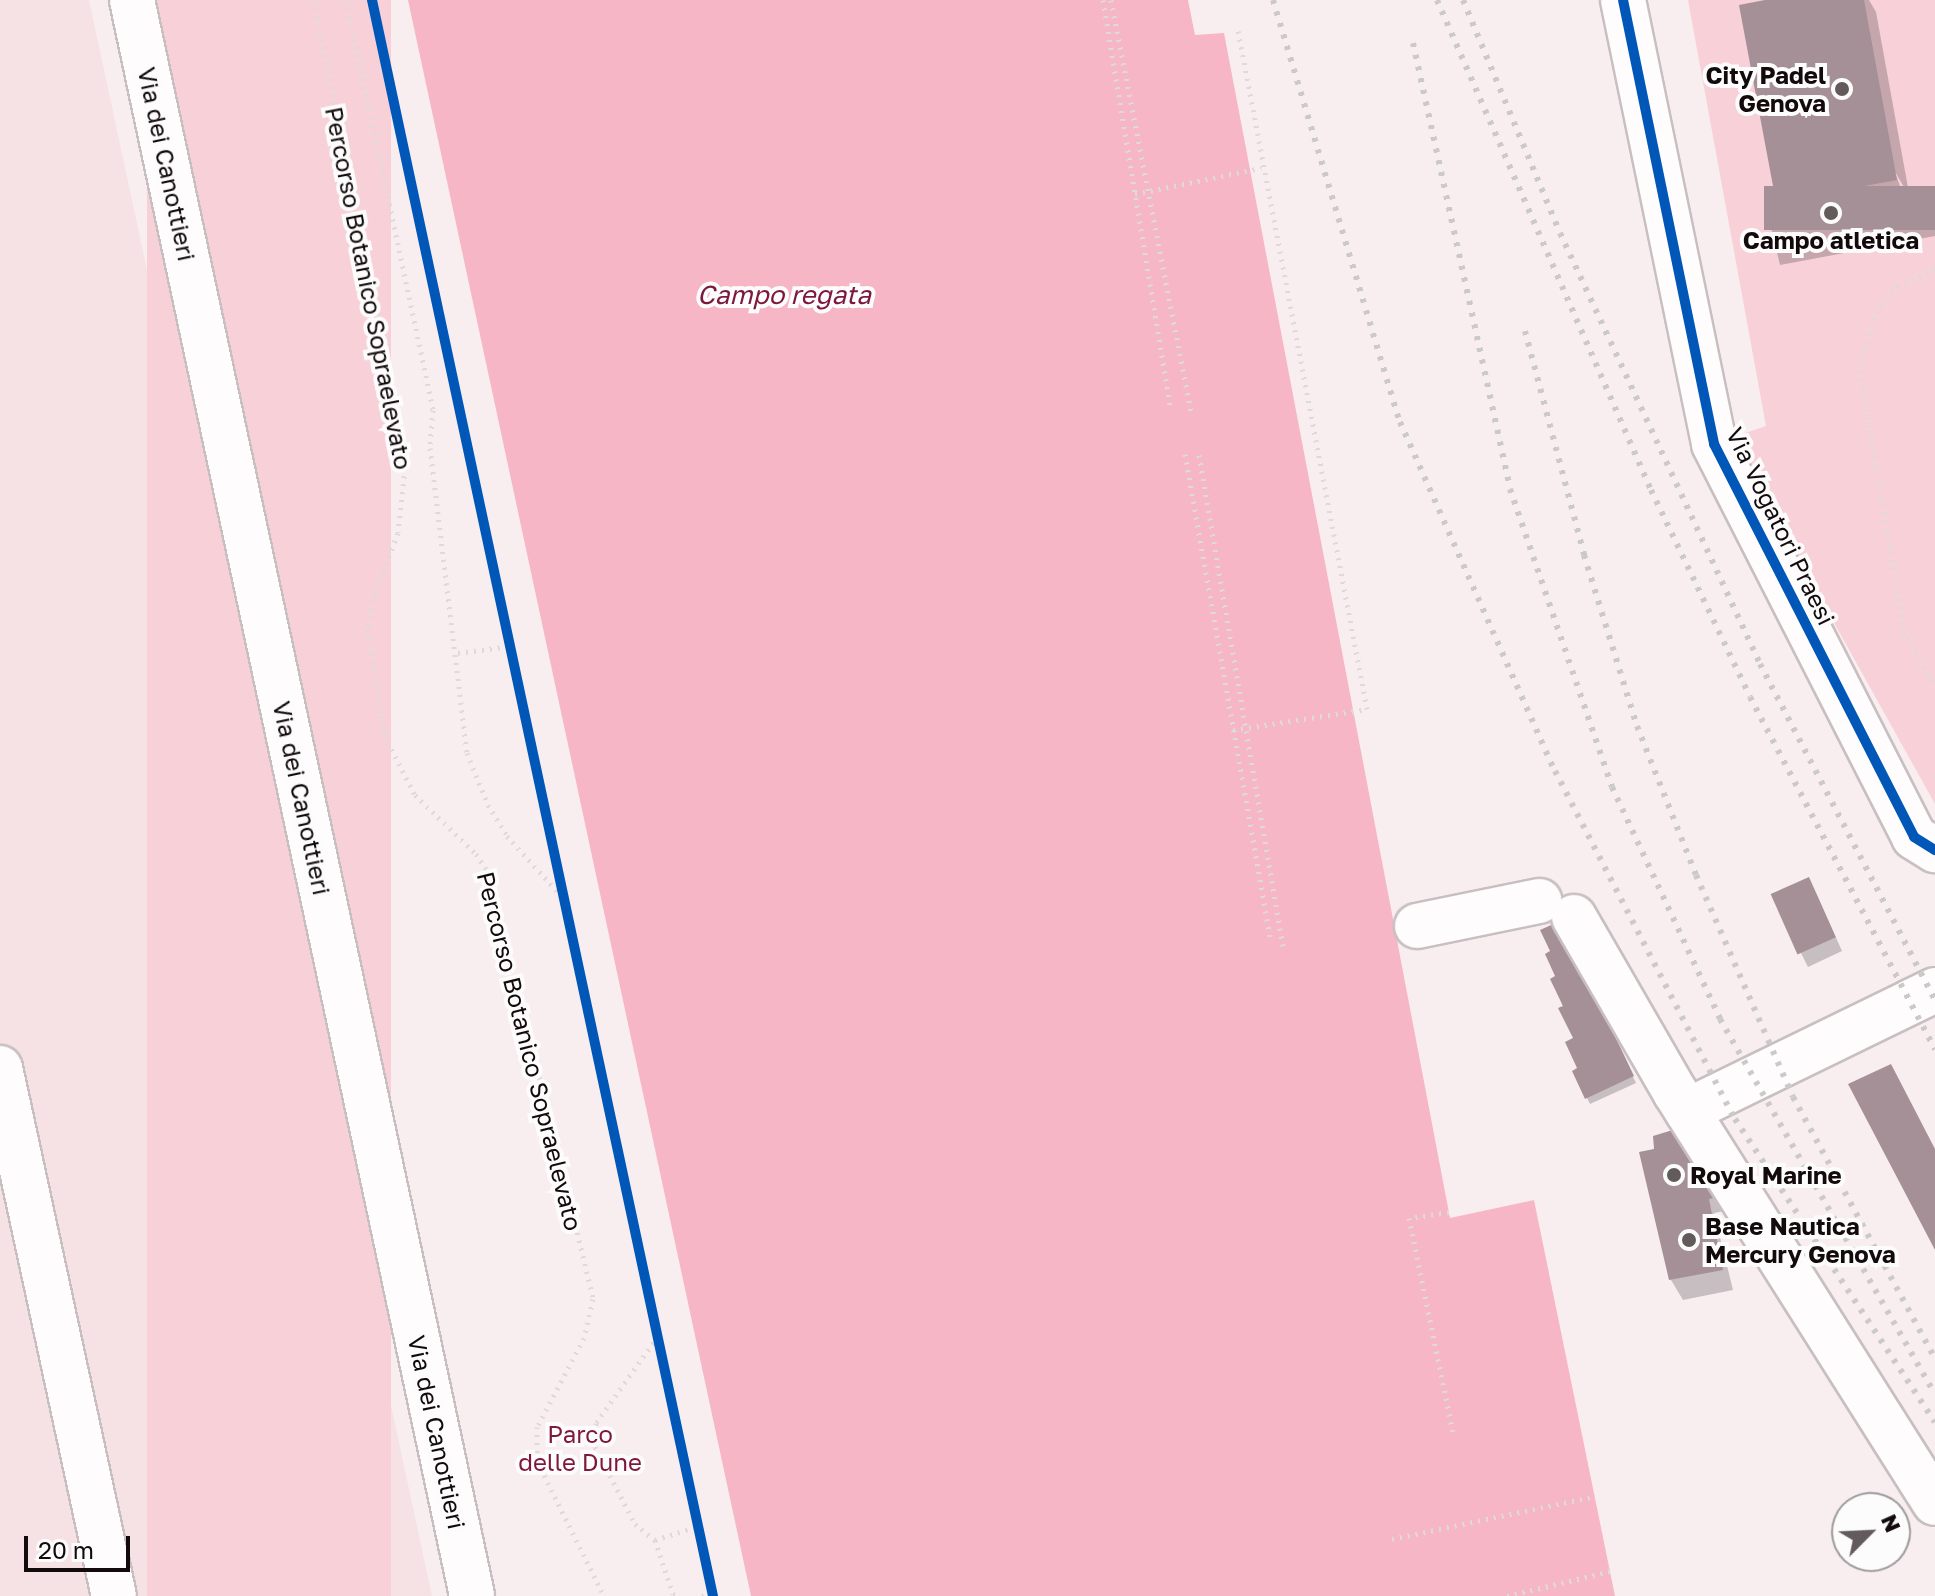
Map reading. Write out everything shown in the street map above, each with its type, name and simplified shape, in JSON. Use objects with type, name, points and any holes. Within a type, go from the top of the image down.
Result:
[{"type":"street","name":"Via dei Canottieri","points":[[132,0],[472,1596]]},
{"type":"street","name":"Via Vogatori Praesi","points":[[1623,0],[1714,444],[1914,837],[1935,850]]},
{"type":"street","points":[[1417,926],[1556,909],[1934,1499]]},
{"type":"street","points":[[1687,1111],[1935,990]]},
{"type":"street","points":[[0,1068],[114,1596]]},
{"type":"path","points":[[346,0],[433,410],[430,448],[458,653],[467,753],[488,805],[527,861],[565,900]]},
{"type":"path","points":[[1103,0],[1170,405]]},
{"type":"path","points":[[1111,0],[1191,411]]},
{"type":"path","points":[[1233,730],[1367,709],[1238,30]]},
{"type":"path","points":[[1135,194],[1261,168]]},
{"type":"path","points":[[1935,268],[1898,286],[1877,310],[1860,370],[1904,631],[1935,687]]},
{"type":"path","points":[[1185,454],[1270,937]]},
{"type":"path","points":[[1199,455],[1283,947]]},
{"type":"path","points":[[458,653],[510,646]]},
{"type":"path","points":[[1449,1212],[1409,1218],[1453,1432]]},
{"type":"path","points":[[658,1336],[596,1423],[595,1447],[635,1524],[655,1540],[673,1594],[679,1596]]},
{"type":"path","points":[[1392,1539],[1596,1496]]},
{"type":"path","points":[[655,1540],[698,1526]]},
{"type":"path","points":[[1507,1596],[1611,1571]]},
{"type":"path","points":[[702,1596],[712,1592]]},
{"type":"shaded area","points":[[0,0],[89,0],[432,1596],[0,1596]]},
{"type":"green space","points":[[147,0],[391,0],[391,1596],[147,1596]]},
{"type":"green space","name":"Campo atletica","points":[[1688,0],[1935,0],[1935,804],[1731,438],[1766,426]]},
{"type":"water","name":"Campo regata","points":[[408,0],[1188,0],[1195,35],[1224,33],[1450,1218],[1534,1200],[1615,1596],[751,1596]]},
{"type":"building","name":"City Padel Genova","points":[[1765,0],[1864,0],[1897,180],[1776,202],[1739,5]]},
{"type":"building","points":[[1764,186],[1935,186],[1935,230],[1764,230]]},
{"type":"building","points":[[1809,877],[1836,937],[1797,954],[1771,894]]},
{"type":"building","points":[[1560,921],[1634,1076],[1585,1099],[1572,1071],[1577,1068],[1565,1042],[1573,1038],[1558,1008],[1563,1006],[1550,979],[1555,976],[1545,954],[1550,951],[1540,930]]},
{"type":"building","points":[[1891,1064],[1935,1149],[1935,1250],[1848,1084]]},
{"type":"building","points":[[1676,1129],[1718,1197],[1709,1199],[1723,1270],[1669,1280],[1639,1152],[1654,1149],[1653,1136]]},
{"type":"railway","points":[[1273,0],[1400,422],[1555,771],[1735,1119],[1935,1422]]},
{"type":"railway","points":[[1437,0],[1651,490],[1750,697],[1935,1049]]},
{"type":"railway","points":[[1463,0],[1560,233],[1760,664],[1935,1000]]},
{"type":"railway","points":[[1413,43],[1510,489],[1612,787],[1720,1019],[1935,1394]]},
{"type":"railway","points":[[1525,331],[1584,555],[1637,726],[1696,875],[1793,1097],[1935,1359]]},
{"type":"cycle path","points":[[372,0],[713,1596]]},
{"type":"cycle path","points":[[1623,0],[1714,444],[1914,837],[1935,850]]},
{"type":"place","name":"City Padel Genova","points":[[1842,89]]},
{"type":"place","name":"Campo atletica","points":[[1831,213]]},
{"type":"place","name":"Royal Marine","points":[[1674,1175]]},
{"type":"place","name":"Base Nautica Mercury Genova","points":[[1689,1240]]},
{"type":"park label","name":"Parco delle Dune","points":[[580,1448]]}]
